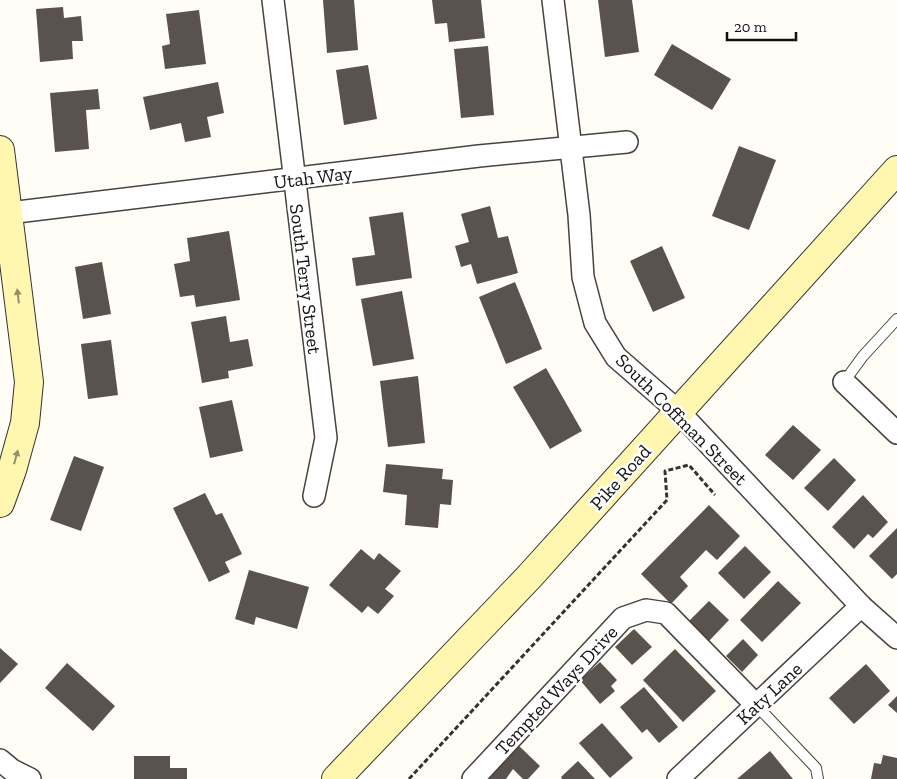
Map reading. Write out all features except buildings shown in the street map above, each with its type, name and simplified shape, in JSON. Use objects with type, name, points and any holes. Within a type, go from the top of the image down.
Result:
[{"type":"main road","points":[[0,150],[3,213],[29,382],[25,423],[12,470],[0,503]]},
{"type":"main road","name":"Pike Road","points":[[336,779],[529,577],[897,170]]},
{"type":"street","name":"South Terry Street","points":[[274,0],[326,438],[314,496]]},
{"type":"street","name":"South Coffman Street","points":[[553,0],[572,147],[583,277],[595,324],[616,357],[679,412],[861,606],[897,638]]},
{"type":"street","name":"Utah Way","points":[[3,213],[627,142]]},
{"type":"street","points":[[844,382],[897,433]]},
{"type":"street","name":"Katy Lane","points":[[678,779],[861,606]]},
{"type":"street","name":"Tempted Ways Drive","points":[[473,779],[623,618],[646,610],[666,613],[756,705]]},
{"type":"street","points":[[0,760],[12,770],[30,779]]},
{"type":"lane","points":[[844,382],[862,356],[897,319]]},
{"type":"lane","points":[[756,705],[816,768],[818,779]]},
{"type":"path","points":[[409,779],[667,500],[665,471],[689,465],[715,495]]}]
